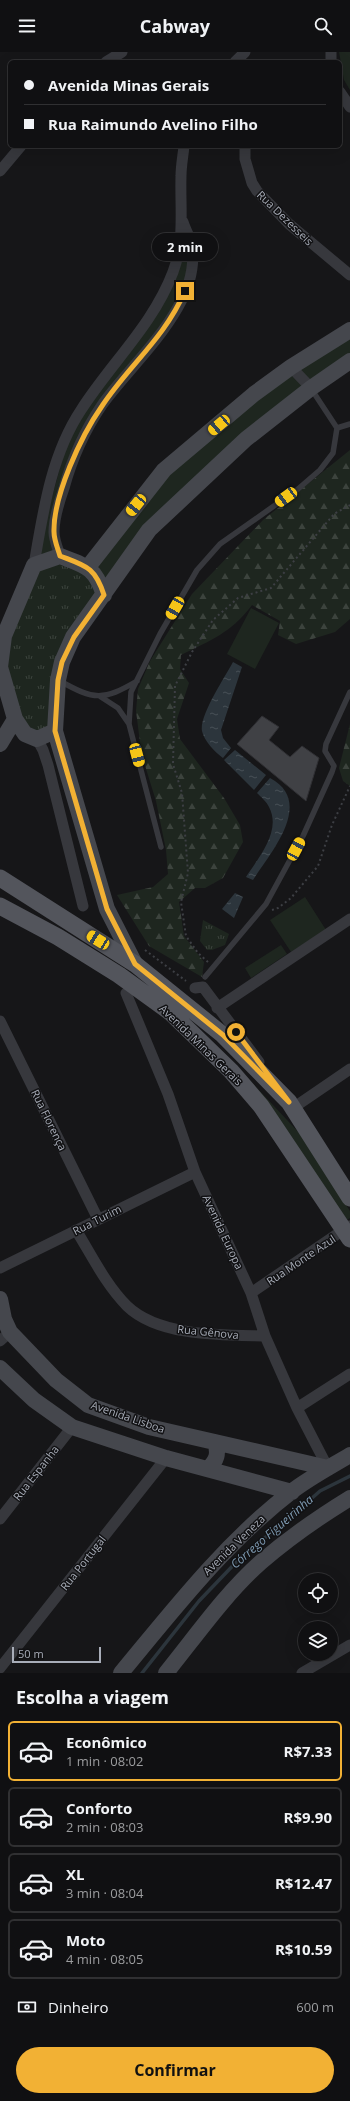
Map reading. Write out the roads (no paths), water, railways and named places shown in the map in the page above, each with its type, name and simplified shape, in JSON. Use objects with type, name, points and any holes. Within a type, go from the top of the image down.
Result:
[{"type":"main road","name":"Avenida Minas Gerais","points":[[0,878],[135,964],[223,1035],[291,1105],[350,1198]]},
{"type":"main road","name":"Avenida Minas Gerais","points":[[0,906],[58,937],[119,975],[170,1012],[231,1071],[261,1106],[348,1232]]},
{"type":"street","points":[[109,60],[122,52]]},
{"type":"street","points":[[342,95],[350,107]]},
{"type":"street","points":[[0,171],[19,148]]},
{"type":"street","points":[[83,906],[43,750],[37,739],[25,734],[15,719],[0,667],[2,630],[34,565],[47,488],[70,430],[81,410],[141,331],[164,293],[174,271],[181,238],[181,176],[184,148]]},
{"type":"street","name":"Rua Dezesseis","points":[[245,148],[246,159],[252,183],[257,191],[289,224],[350,275]]},
{"type":"street","points":[[60,556],[54,533],[60,500],[67,474],[78,450],[102,405],[155,342],[175,313],[185,291],[191,270],[192,255],[190,240],[182,220]]},
{"type":"street","points":[[88,567],[164,470],[254,394],[292,367],[350,330]]},
{"type":"street","points":[[135,964],[107,909],[55,731],[58,680],[62,662],[74,637],[104,595],[127,558],[149,530],[246,439],[311,388],[350,361]]},
{"type":"street","points":[[292,367],[311,388]]},
{"type":"street","points":[[34,565],[60,556],[88,567],[99,580],[104,595]]},
{"type":"street","points":[[0,744],[15,719]]},
{"type":"street","points":[[37,739],[55,731]]},
{"type":"street","points":[[218,1008],[350,919]]},
{"type":"street","name":"Avenida Minas Gerais","points":[[201,984],[291,1105]]},
{"type":"street","name":"Avenida Europa","points":[[126,993],[168,1094],[195,1172],[251,1293],[265,1336],[297,1408],[328,1468]]},
{"type":"street","name":"Rua Florença","points":[[0,1021],[98,1219]]},
{"type":"street","points":[[291,1105],[350,1069]]},
{"type":"street","name":"Rua Turim","points":[[0,1268],[195,1172]]},
{"type":"street","name":"Rua Gênova","points":[[76,1230],[116,1294],[128,1308],[142,1317],[164,1326],[192,1332],[265,1336]]},
{"type":"street","name":"Rua Monte Azul","points":[[251,1293],[348,1232]]},
{"type":"street","name":"Avenida Lisboa","points":[[0,1299],[4,1319],[5,1337],[88,1405],[149,1427],[328,1468]]},
{"type":"street","points":[[0,1368],[34,1400],[72,1427],[166,1458],[292,1492]]},
{"type":"street","points":[[297,1408],[350,1374]]},
{"type":"street","name":"Rua Espanha","points":[[0,1519],[72,1427]]},
{"type":"street","points":[[208,1469],[216,1458],[217,1449],[215,1442]]},
{"type":"street","name":"Avenida Veneza","points":[[121,1673],[218,1558],[243,1534],[292,1492],[350,1455]]},
{"type":"street","name":"Rua Portugal","points":[[0,1668],[166,1458]]},
{"type":"street","points":[[166,1673],[221,1604],[260,1563],[320,1516],[350,1498]]},
{"type":"street","points":[[302,1673],[350,1645]]},
{"type":"lane","points":[[129,724],[132,692],[160,634],[197,570],[220,544],[298,489],[320,470],[333,453],[336,428],[311,388]]},
{"type":"lane","points":[[336,428],[350,424]]},
{"type":"lane","points":[[58,680],[79,691],[101,697],[118,708],[129,724],[161,847]]},
{"type":"lane","points":[[101,697],[120,691],[137,681]]},
{"type":"lane","points":[[201,984],[213,967],[266,904],[303,836],[334,766],[325,751],[326,744],[350,692]]},
{"type":"water","points":[[233,662],[242,667],[221,730],[223,738],[231,748],[223,758],[205,739],[202,731],[202,724],[208,707]]},
{"type":"water","points":[[235,750],[266,775],[254,790],[224,760]]},
{"type":"water","points":[[270,778],[283,788],[289,800],[289,813],[285,828],[278,842],[253,880],[246,877],[267,844],[273,825],[269,807],[257,793]]},
{"type":"water","points":[[235,893],[243,897],[234,918],[222,909]]},
{"type":"waterway","name":"Córrego Figueirinha","points":[[142,1673],[199,1601],[244,1554],[285,1522],[320,1491],[350,1476]]}]
